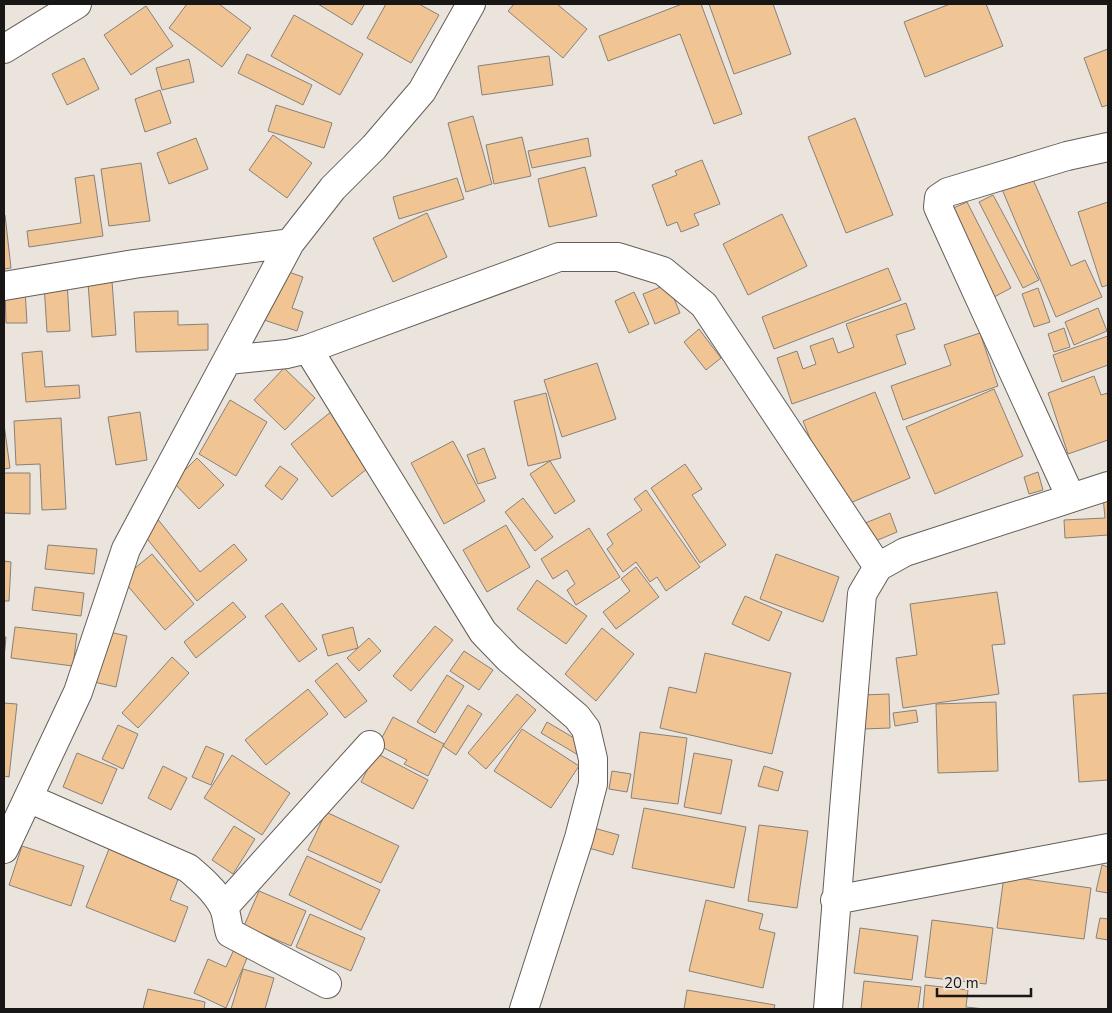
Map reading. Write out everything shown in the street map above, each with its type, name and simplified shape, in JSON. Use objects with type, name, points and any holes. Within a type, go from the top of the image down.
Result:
[{"type":"street","points":[[4,49],[77,4]]},
{"type":"street","points":[[4,849],[78,692],[126,549],[290,243],[333,188],[374,147],[422,91],[471,4]]},
{"type":"street","points":[[1071,498],[938,207],[939,198],[948,192],[1067,156],[1108,147]]},
{"type":"street","points":[[4,286],[134,264],[290,243]]},
{"type":"street","points":[[228,360],[287,354],[308,349],[559,258],[618,257],[663,271],[704,305],[878,567]]},
{"type":"street","points":[[308,349],[483,632],[509,659],[577,717],[586,729],[593,760],[593,784],[579,838],[524,1009]]},
{"type":"street","points":[[828,1009],[862,594],[878,567],[905,552],[1108,486]]},
{"type":"street","points":[[224,907],[370,745]]},
{"type":"street","points":[[28,798],[188,868],[206,884],[224,907],[226,923],[230,933],[327,984]]},
{"type":"street","points":[[836,900],[1108,848]]},
{"type":"building","points":[[187,4],[219,4],[251,28],[222,67],[169,28]]},
{"type":"building","points":[[318,4],[362,4],[364,5],[352,25]]},
{"type":"building","points":[[386,4],[419,4],[439,15],[411,63],[367,38]]},
{"type":"building","points":[[514,4],[557,4],[587,29],[563,58],[508,11]]},
{"type":"building","points":[[682,4],[701,4],[742,114],[714,124],[680,34],[608,61],[599,36]]},
{"type":"building","points":[[709,4],[773,4],[791,54],[734,74]]},
{"type":"building","points":[[950,4],[986,4],[1003,46],[925,77],[904,22]]},
{"type":"building","points":[[146,6],[173,46],[131,75],[104,35]]},
{"type":"building","points":[[294,15],[363,54],[340,95],[271,56]]},
{"type":"building","points":[[1108,49],[1108,105],[1102,107],[1084,58]]},
{"type":"building","points":[[247,54],[312,85],[303,105],[238,73]]},
{"type":"building","points":[[549,56],[553,85],[482,95],[478,66]]},
{"type":"building","points":[[84,58],[99,89],[67,105],[52,74]]},
{"type":"building","points":[[189,59],[194,82],[162,90],[156,68]]},
{"type":"building","points":[[160,90],[171,123],[145,132],[135,99]]},
{"type":"building","points":[[276,105],[332,123],[324,148],[268,131]]},
{"type":"building","points":[[473,116],[492,184],[466,192],[448,123]]},
{"type":"building","points":[[855,118],[893,215],[846,233],[808,137]]},
{"type":"building","points":[[273,135],[312,163],[287,198],[249,170]]},
{"type":"building","points":[[522,137],[531,176],[494,184],[486,145]]},
{"type":"building","points":[[196,138],[208,169],[169,184],[157,153]]},
{"type":"building","points":[[588,138],[591,156],[532,168],[528,151]]},
{"type":"building","points":[[702,160],[720,204],[694,214],[699,225],[681,232],[677,222],[667,226],[652,185],[677,175],[675,171]]},
{"type":"building","points":[[141,163],[150,221],[109,226],[101,169]]},
{"type":"building","points":[[585,167],[597,216],[549,227],[538,179]]},
{"type":"building","points":[[94,175],[103,236],[29,247],[27,231],[81,223],[75,178]]},
{"type":"building","points":[[1031,175],[1071,266],[1085,260],[1102,297],[1056,317],[1001,187]]},
{"type":"building","points":[[457,178],[464,199],[399,219],[393,197]]},
{"type":"building","points":[[993,195],[1039,280],[1023,288],[979,202]]},
{"type":"building","points":[[967,202],[1011,288],[994,297],[949,210]]},
{"type":"building","points":[[1108,202],[1108,285],[1102,287],[1078,212]]},
{"type":"building","points":[[427,213],[447,257],[393,282],[373,238]]},
{"type":"building","points":[[782,214],[807,266],[748,295],[723,244]]},
{"type":"building","points":[[4,216],[11,268],[4,269]]},
{"type":"building","points":[[277,268],[303,277],[292,308],[303,312],[297,331],[261,319]]},
{"type":"building","points":[[888,268],[901,300],[774,349],[762,317]]},
{"type":"building","points":[[112,281],[116,335],[92,337],[88,283]]},
{"type":"building","points":[[67,282],[70,331],[47,332],[44,284]]},
{"type":"building","points":[[668,284],[680,313],[655,324],[643,294]]},
{"type":"building","points":[[1038,288],[1050,322],[1034,327],[1022,294]]},
{"type":"building","points":[[5,289],[25,289],[27,323],[6,323]]},
{"type":"building","points":[[634,292],[649,324],[629,333],[615,301]]},
{"type":"building","points":[[906,303],[915,329],[896,335],[906,364],[792,404],[777,358],[797,351],[803,369],[816,364],[810,346],[833,338],[838,353],[854,347],[846,324]]},
{"type":"building","points":[[1098,308],[1107,331],[1074,345],[1065,322]]},
{"type":"building","points":[[178,311],[178,325],[208,324],[208,350],[136,352],[134,312]]},
{"type":"building","points":[[1064,328],[1070,347],[1054,352],[1048,334]]},
{"type":"building","points":[[699,329],[721,358],[706,370],[684,342]]},
{"type":"building","points":[[980,333],[998,386],[903,420],[891,386],[951,365],[944,345]]},
{"type":"building","points":[[1108,336],[1108,365],[1062,382],[1053,355]]},
{"type":"building","points":[[42,351],[45,387],[79,385],[80,398],[26,402],[22,353]]},
{"type":"building","points":[[597,363],[616,419],[562,437],[544,380]]},
{"type":"building","points":[[284,368],[315,398],[285,430],[254,400]]},
{"type":"building","points":[[1094,376],[1101,395],[1108,393],[1108,440],[1068,454],[1048,393]]},
{"type":"building","points":[[994,389],[1023,456],[935,494],[906,427]]},
{"type":"building","points":[[875,392],[910,478],[838,508],[803,421]]},
{"type":"building","points":[[546,393],[561,458],[528,466],[514,401]]},
{"type":"building","points":[[230,400],[267,422],[236,476],[199,454]]},
{"type":"building","points":[[332,411],[373,464],[332,497],[291,444]]},
{"type":"building","points":[[140,412],[147,460],[116,465],[108,417]]},
{"type":"building","points":[[61,418],[66,509],[42,510],[40,464],[16,465],[14,421]]},
{"type":"building","points":[[4,424],[10,468],[4,469]]},
{"type":"building","points":[[453,441],[485,501],[444,524],[411,463]]},
{"type":"building","points":[[484,448],[496,478],[478,484],[467,455]]},
{"type":"building","points":[[197,458],[224,485],[199,509],[173,482]]},
{"type":"building","points":[[550,461],[575,501],[555,514],[530,474]]},
{"type":"building","points":[[685,464],[702,489],[692,495],[726,545],[700,563],[651,488]]},
{"type":"building","points":[[280,466],[298,479],[282,500],[265,486]]},
{"type":"building","points":[[1038,472],[1043,490],[1029,494],[1024,477]]},
{"type":"building","points":[[4,473],[30,473],[30,514],[4,513]]},
{"type":"building","points":[[646,490],[700,567],[666,591],[657,577],[650,582],[636,562],[623,572],[607,549],[613,544],[607,534],[642,510],[634,499]]},
{"type":"building","points":[[1103,496],[1108,496],[1108,535],[1065,538],[1064,520],[1105,518]]},
{"type":"building","points":[[523,498],[553,537],[535,551],[505,512]]},
{"type":"building","points":[[890,513],[897,532],[861,547],[853,528]]},
{"type":"building","points":[[156,517],[200,572],[234,544],[247,560],[197,601],[140,530]]},
{"type":"building","points":[[506,525],[530,567],[487,592],[463,550]]},
{"type":"building","points":[[589,528],[620,577],[576,605],[567,590],[575,584],[567,570],[553,579],[541,559]]},
{"type":"building","points":[[48,545],[97,549],[94,574],[45,569]]},
{"type":"building","points":[[152,554],[194,604],[165,630],[122,579]]},
{"type":"building","points":[[776,554],[839,577],[823,622],[760,599]]},
{"type":"building","points":[[4,561],[11,562],[9,601],[4,601]]},
{"type":"building","points":[[636,567],[659,597],[616,629],[603,612],[630,591],[621,579]]},
{"type":"building","points":[[537,580],[587,616],[566,644],[517,609]]},
{"type":"building","points":[[35,587],[84,593],[81,616],[32,610]]},
{"type":"building","points":[[997,592],[1005,644],[992,645],[999,694],[903,708],[896,658],[917,655],[910,604]]},
{"type":"building","points":[[745,596],[782,612],[769,641],[732,624]]},
{"type":"building","points":[[233,602],[246,617],[196,658],[184,642]]},
{"type":"building","points":[[282,603],[317,649],[299,662],[265,616]]},
{"type":"building","points":[[435,626],[453,640],[411,691],[393,676]]},
{"type":"building","points":[[15,627],[77,634],[73,666],[11,658]]},
{"type":"building","points":[[353,627],[358,648],[328,656],[322,635]]},
{"type":"building","points":[[602,628],[634,654],[596,701],[565,674]]},
{"type":"building","points":[[105,631],[127,636],[116,687],[94,682]]},
{"type":"building","points":[[4,637],[6,637],[4,658]]},
{"type":"building","points":[[369,638],[381,651],[359,671],[347,658]]},
{"type":"building","points":[[464,651],[493,670],[479,690],[450,671]]},
{"type":"building","points":[[705,653],[791,673],[772,754],[660,728],[669,687],[696,693]]},
{"type":"building","points":[[172,657],[189,673],[138,728],[122,713]]},
{"type":"building","points":[[337,663],[367,701],[345,718],[315,681]]},
{"type":"building","points":[[447,675],[464,686],[435,733],[417,722]]},
{"type":"building","points":[[308,689],[328,714],[266,765],[245,740]]},
{"type":"building","points":[[1108,693],[1108,780],[1079,782],[1073,695]]},
{"type":"building","points":[[517,694],[536,710],[486,769],[468,753]]},
{"type":"building","points":[[889,694],[890,728],[863,729],[862,695]]},
{"type":"building","points":[[996,702],[998,771],[938,773],[936,704]]},
{"type":"building","points":[[4,703],[17,704],[9,777],[4,776]]},
{"type":"building","points":[[468,705],[482,714],[456,755],[443,746]]},
{"type":"building","points":[[916,710],[918,722],[895,726],[893,713]]},
{"type":"building","points":[[393,717],[444,744],[428,776],[404,764],[407,760],[378,745]]},
{"type":"building","points":[[547,722],[591,748],[585,759],[541,733]]},
{"type":"building","points":[[118,725],[138,734],[123,769],[102,759]]},
{"type":"building","points":[[522,729],[579,766],[551,808],[494,771]]},
{"type":"building","points":[[640,732],[687,738],[678,804],[631,798]]},
{"type":"building","points":[[206,746],[224,754],[211,785],[192,777]]},
{"type":"building","points":[[77,753],[117,769],[102,804],[63,787]]},
{"type":"building","points":[[376,753],[428,780],[413,809],[361,782]]},
{"type":"building","points":[[694,753],[732,760],[721,814],[684,807]]},
{"type":"building","points":[[232,755],[290,793],[262,835],[204,798]]},
{"type":"building","points":[[163,766],[187,778],[171,810],[148,798]]},
{"type":"building","points":[[764,766],[783,772],[778,791],[758,786]]},
{"type":"building","points":[[612,771],[631,774],[627,792],[609,789]]},
{"type":"building","points":[[644,808],[746,827],[734,888],[632,868]]},
{"type":"building","points":[[326,812],[399,846],[381,883],[308,850]]},
{"type":"building","points":[[759,825],[808,831],[797,908],[748,901]]},
{"type":"building","points":[[234,826],[255,839],[233,874],[212,860]]},
{"type":"building","points":[[594,828],[619,835],[613,855],[589,848]]},
{"type":"building","points":[[111,844],[181,872],[170,900],[188,907],[175,942],[86,907]]},
{"type":"building","points":[[22,846],[84,866],[71,906],[9,885]]},
{"type":"building","points":[[307,856],[380,890],[361,930],[289,895]]},
{"type":"building","points":[[1102,865],[1108,867],[1108,893],[1096,891]]},
{"type":"building","points":[[1004,876],[1091,888],[1084,939],[997,928]]},
{"type":"building","points":[[259,891],[306,911],[291,946],[244,926]]},
{"type":"building","points":[[706,900],[763,914],[759,929],[775,933],[763,988],[689,971]]},
{"type":"building","points":[[310,914],[365,938],[351,971],[296,947]]},
{"type":"building","points":[[1100,918],[1108,919],[1108,940],[1096,938]]},
{"type":"building","points":[[932,920],[993,928],[986,984],[925,977]]},
{"type":"building","points":[[860,928],[918,936],[912,980],[854,973]]},
{"type":"building","points":[[236,945],[250,951],[226,1008],[194,993],[208,959],[226,967]]},
{"type":"building","points":[[243,969],[274,978],[265,1009],[231,1009]]},
{"type":"building","points":[[864,981],[921,987],[918,1009],[861,1009]]},
{"type":"building","points":[[925,985],[968,990],[966,1007],[985,1009],[923,1009]]},
{"type":"building","points":[[148,989],[205,1002],[204,1009],[143,1009]]},
{"type":"building","points":[[687,990],[775,1005],[774,1009],[684,1009]]}]
